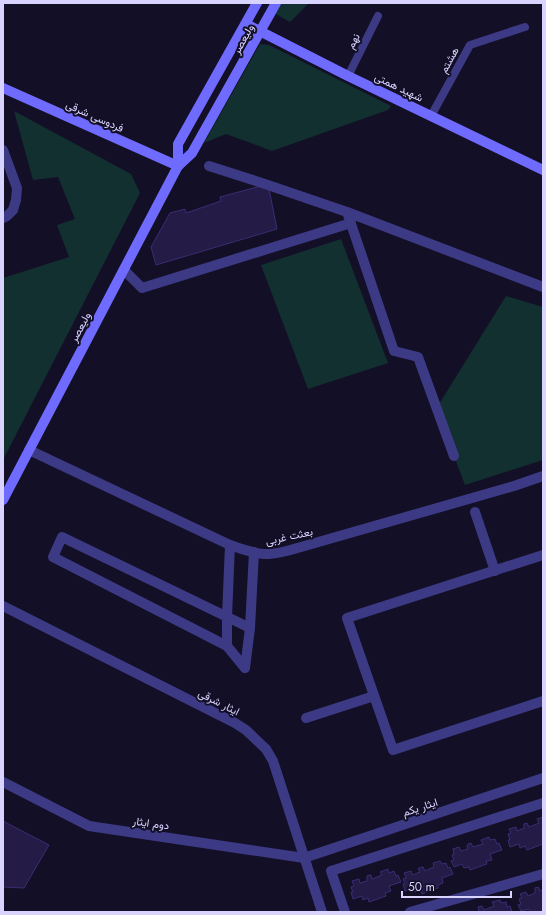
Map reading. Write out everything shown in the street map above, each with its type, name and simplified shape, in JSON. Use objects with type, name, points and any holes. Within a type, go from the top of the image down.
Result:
[{"type":"main road","name":"ولیعصر","points":[[178,166],[178,144],[257,3]]},
{"type":"main road","name":"ولیعصر","points":[[3,500],[178,166],[192,153],[276,3]]},
{"type":"main road","name":"شهید همتی","points":[[246,24],[348,76],[542,168]]},
{"type":"main road","name":"فردوسی شرقی","points":[[3,88],[178,166]]},
{"type":"street","points":[[3,150],[18,188],[13,210],[8,216],[3,218]]},
{"type":"street","points":[[209,166],[347,212],[543,287]]},
{"type":"street","points":[[347,212],[394,351],[418,357],[454,456]]},
{"type":"street","points":[[124,270],[142,288],[351,223]]},
{"type":"street","name":"بعثت غربی","points":[[29,450],[230,545],[265,555],[301,547],[514,486],[543,476]]},
{"type":"street","points":[[475,512],[495,571]]},
{"type":"street","points":[[250,628],[62,537],[53,557],[227,646],[245,668],[250,628],[254,552]]},
{"type":"street","points":[[227,646],[230,545]]},
{"type":"street","points":[[543,555],[347,618],[393,750],[543,702]]},
{"type":"street","name":"ایثار شرقی","points":[[3,606],[235,723],[246,730],[266,749],[273,761],[322,912]]},
{"type":"street","points":[[306,718],[374,696]]},
{"type":"street","name":"ایثار یکم","points":[[304,858],[543,778]]},
{"type":"street","name":"دوم ایثار","points":[[3,782],[89,826],[304,858]]},
{"type":"street","points":[[345,912],[331,871],[543,802]]},
{"type":"street","points":[[410,912],[543,874]]},
{"type":"lane","name":"نهم","points":[[348,76],[378,16]]},
{"type":"lane","name":"هشتم","points":[[431,116],[470,45],[526,27]]},
{"type":"green space","points":[[280,3],[309,3],[290,22],[274,13]]},
{"type":"green space","points":[[260,44],[269,45],[391,106],[388,110],[272,151],[226,134],[204,143]]},
{"type":"green space","points":[[14,111],[131,174],[140,193],[3,460],[3,278],[69,257],[57,225],[75,219],[58,177],[33,180]]},
{"type":"green space","points":[[341,239],[388,363],[308,389],[261,265]]},
{"type":"green space","points":[[506,296],[543,307],[543,460],[465,485],[436,409]]},
{"type":"building","points":[[268,184],[277,229],[156,265],[151,247],[170,213],[185,209],[186,213],[221,201],[220,197]]},
{"type":"building","points":[[543,817],[543,844],[527,850],[525,846],[520,848],[519,844],[510,847],[508,834],[511,833],[509,829],[516,827],[517,831],[524,828],[524,824],[527,823],[529,827],[539,823],[537,819]]},
{"type":"building","points":[[3,821],[49,845],[24,888],[3,887]]},
{"type":"building","points":[[489,837],[490,840],[495,839],[497,844],[499,843],[502,850],[490,854],[492,860],[486,861],[487,864],[470,870],[469,867],[464,868],[462,864],[454,867],[451,861],[454,860],[452,855],[454,854],[453,849],[459,847],[461,851],[468,849],[468,844],[471,843],[473,847],[483,844],[481,840]]},
{"type":"building","points":[[440,861],[442,864],[446,863],[448,868],[450,867],[453,874],[442,878],[443,883],[438,885],[438,888],[422,894],[420,890],[415,892],[414,888],[405,891],[403,884],[405,883],[403,879],[406,878],[404,873],[411,871],[412,875],[420,872],[418,869],[423,867],[425,871],[434,867],[433,863]]},
{"type":"building","points":[[388,869],[389,873],[394,871],[396,876],[398,875],[401,882],[389,886],[391,891],[385,893],[386,896],[369,902],[368,898],[363,900],[362,896],[353,899],[351,887],[354,886],[352,881],[359,879],[360,883],[367,881],[367,876],[371,875],[372,879],[382,875],[380,872]]},
{"type":"building","points":[[538,887],[540,891],[543,890],[543,912],[531,912],[529,909],[521,911],[518,905],[521,904],[519,899],[522,898],[520,894],[526,892],[528,896],[535,893],[535,888]]},
{"type":"building","points":[[500,900],[501,903],[506,902],[507,907],[510,906],[512,912],[478,912],[478,907],[482,906],[484,910],[494,906],[492,902]]}]
